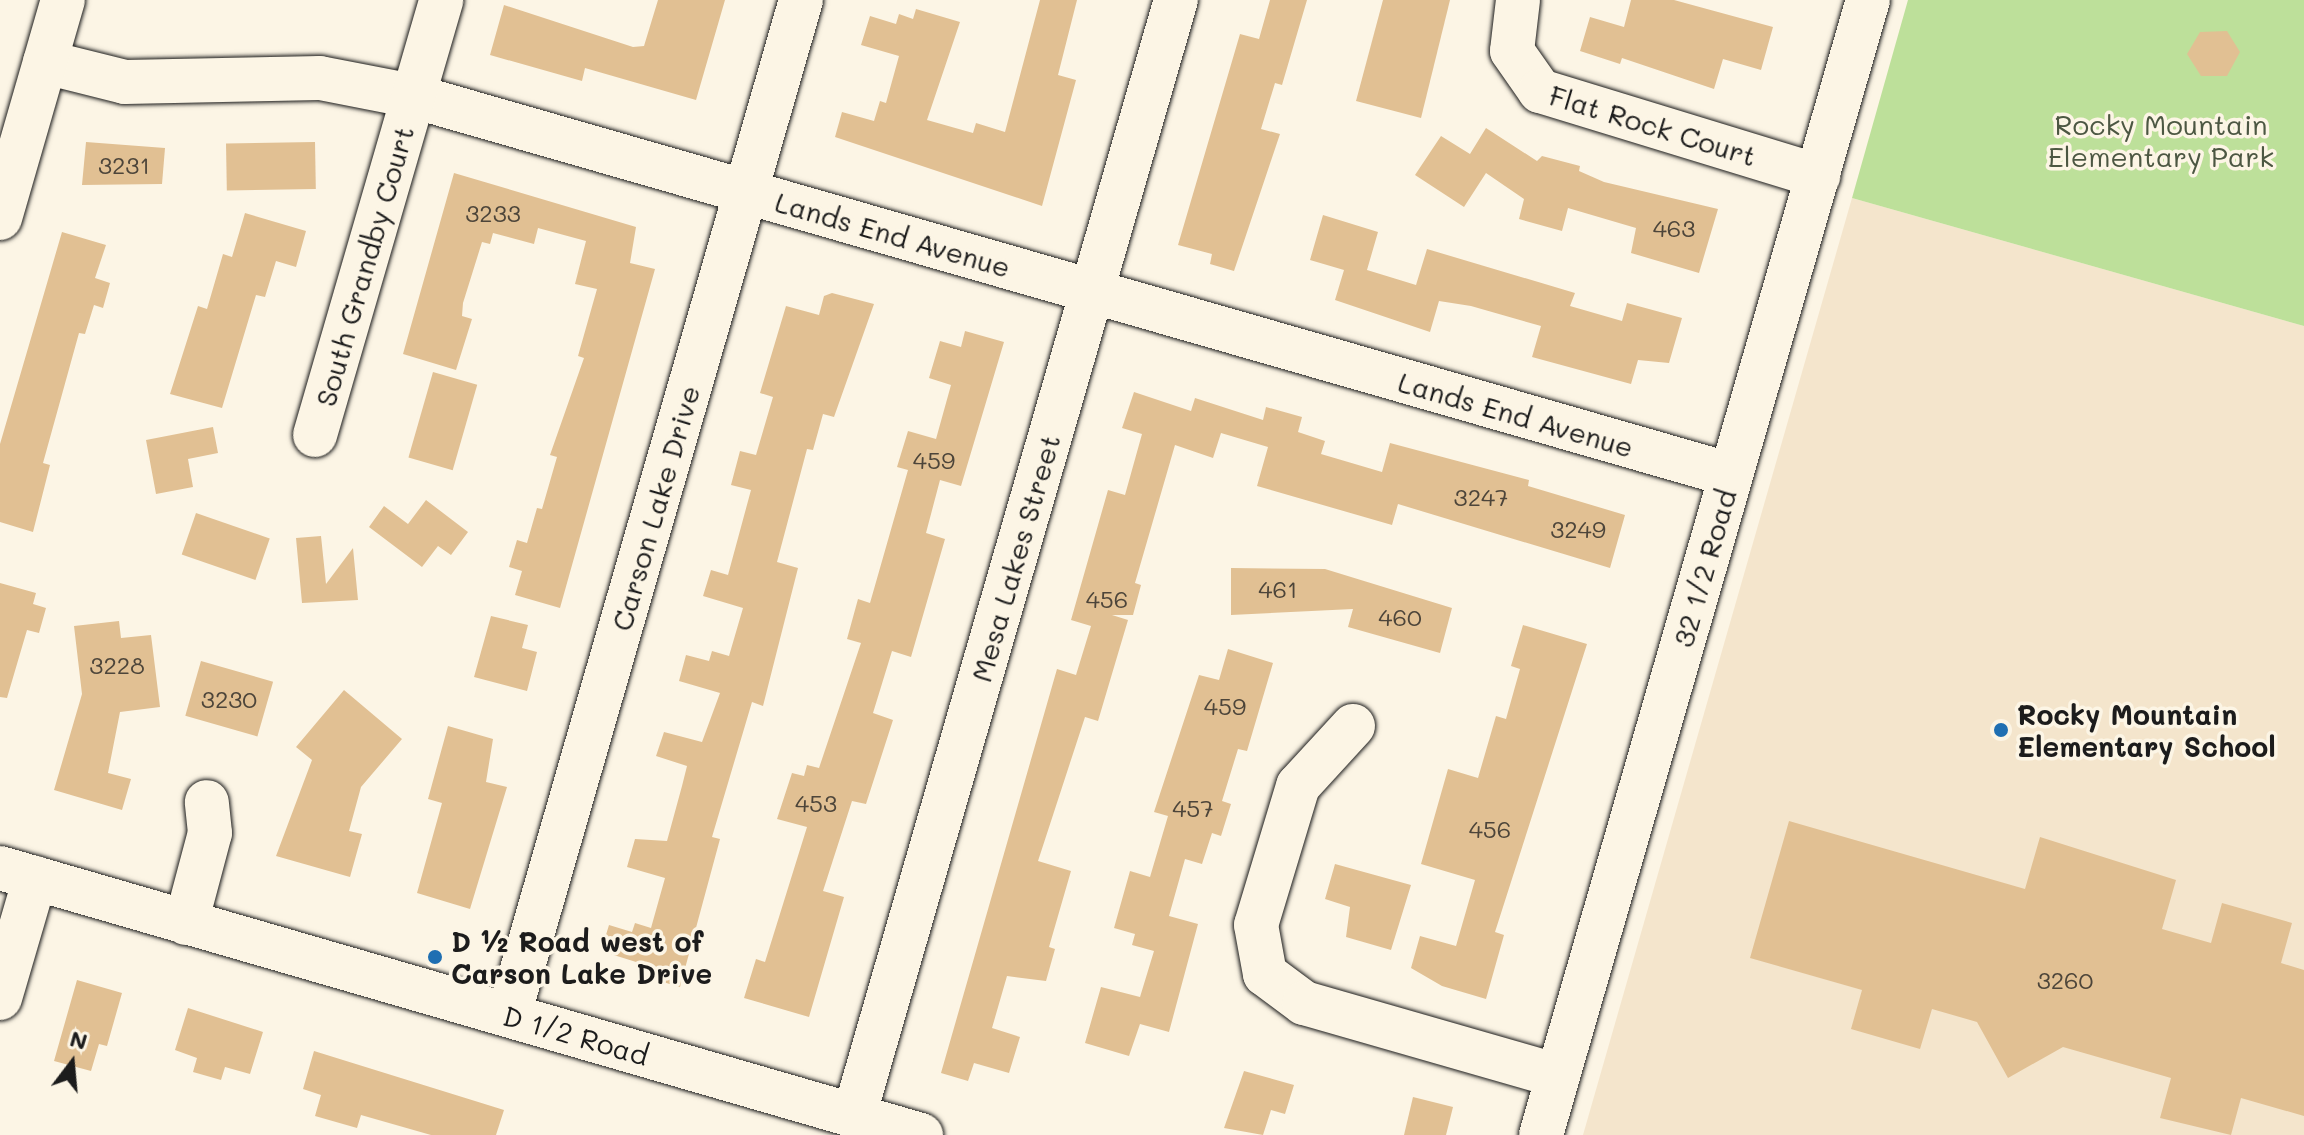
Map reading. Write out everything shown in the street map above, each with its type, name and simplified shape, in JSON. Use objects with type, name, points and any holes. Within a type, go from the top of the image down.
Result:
[{"type":"street","points":[[0,218],[63,0]]},
{"type":"street","name":"South Grandby Court","points":[[315,435],[441,0]]},
{"type":"street","name":"Carson Lake Drive","points":[[509,1015],[801,0]]},
{"type":"street","name":"Mesa Lakes Street","points":[[854,1116],[1176,0]]},
{"type":"street","name":"Flat Rock Court","points":[[1518,0],[1512,51],[1540,91],[1818,176]]},
{"type":"street","name":"32 1/2 Road","points":[[1541,1135],[1868,0]]},
{"type":"street","name":"Lands End Avenue","points":[[45,62],[125,82],[320,78],[413,96],[1731,475]]},
{"type":"street","points":[[1353,726],[1298,786],[1256,925],[1265,974],[1304,1003],[1558,1076]]},
{"type":"street","points":[[186,923],[210,833],[207,802]]},
{"type":"street","points":[[0,998],[18,873]]},
{"type":"street","name":"D 1/2 Road","points":[[18,873],[921,1135]]},
{"type":"shaded area","name":"Rocky Mountain Elementary School","points":[[1852,198],[2304,326],[2304,1135],[1583,1135]]},
{"type":"green space","name":"Rocky Mountain Elementary Park","points":[[1908,0],[2304,0],[2304,326],[1852,198]]},
{"type":"building","points":[[658,0],[725,0],[696,100],[585,68],[582,81],[490,55],[504,5],[633,47],[644,46]]},
{"type":"building","points":[[1040,0],[1077,0],[1058,75],[1076,80],[1042,206],[835,137],[842,112],[874,121],[880,101],[886,103],[899,56],[861,45],[870,16],[896,24],[899,14],[913,19],[916,9],[960,22],[927,120],[973,133],[976,123],[1005,132]]},
{"type":"building","points":[[1270,0],[1307,0],[1282,85],[1275,83],[1261,129],[1280,134],[1234,271],[1210,264],[1212,254],[1178,245],[1240,34],[1259,39]]},
{"type":"building","points":[[1383,0],[1450,0],[1421,118],[1356,101]]},
{"type":"building","points":[[1631,0],[1674,0],[1773,27],[1761,70],[1723,59],[1714,89],[1622,58],[1620,64],[1580,51],[1590,17],[1624,27]]},
{"type":"building","points":[[2227,31],[2240,52],[2227,76],[2201,76],[2187,54],[2200,32]]},
{"type":"building","points":[[1486,128],[1537,161],[1542,156],[1580,166],[1579,171],[1604,182],[1718,209],[1699,273],[1631,253],[1636,228],[1568,208],[1562,231],[1519,219],[1524,199],[1486,173],[1464,207],[1415,175],[1441,136],[1470,154]]},
{"type":"building","points":[[86,142],[165,148],[162,184],[82,185]]},
{"type":"building","points":[[315,142],[316,189],[227,191],[226,144]]},
{"type":"building","points":[[454,173],[636,227],[630,263],[655,269],[560,608],[515,595],[522,571],[509,567],[517,540],[527,543],[537,508],[542,509],[557,457],[550,455],[584,358],[578,356],[597,289],[575,284],[586,241],[538,228],[534,244],[493,233],[490,244],[482,242],[463,303],[462,316],[472,319],[456,370],[403,354]]},
{"type":"building","points":[[245,213],[306,231],[296,267],[276,261],[265,297],[256,295],[222,408],[170,394],[198,306],[207,309],[223,254],[232,257]]},
{"type":"building","points":[[1323,215],[1378,232],[1367,270],[1416,285],[1427,249],[1575,293],[1570,306],[1622,321],[1627,303],[1682,318],[1669,363],[1638,360],[1631,384],[1532,357],[1541,326],[1471,306],[1439,301],[1430,332],[1335,300],[1344,270],[1310,260]]},
{"type":"building","points":[[62,232],[106,245],[95,278],[110,283],[103,308],[94,305],[85,334],[79,333],[43,463],[50,465],[33,532],[0,522],[0,444]]},
{"type":"building","points":[[832,293],[874,304],[834,417],[823,414],[813,450],[807,449],[777,562],[798,568],[763,706],[752,702],[712,837],[720,839],[680,987],[649,978],[652,967],[601,951],[609,925],[632,932],[635,923],[651,928],[665,878],[627,867],[635,839],[667,841],[687,766],[656,756],[664,732],[702,742],[720,693],[679,681],[686,655],[709,661],[712,651],[729,656],[743,608],[703,596],[711,570],[728,575],[751,490],[731,485],[740,451],[756,455],[773,397],[760,393],[786,306],[819,315],[824,296]]},
{"type":"building","points":[[965,331],[1004,342],[961,486],[940,480],[926,533],[945,539],[911,657],[892,651],[873,713],[893,720],[866,804],[852,801],[823,891],[844,897],[809,1017],[744,998],[756,959],[765,962],[807,827],[777,819],[792,773],[804,776],[807,765],[819,768],[861,643],[847,639],[858,599],[870,603],[908,470],[897,467],[908,431],[936,439],[951,385],[929,378],[940,341],[961,347]]},
{"type":"building","points":[[433,372],[477,385],[453,470],[408,458]]},
{"type":"building","points":[[1134,392],[1191,411],[1195,398],[1263,420],[1266,407],[1302,417],[1298,432],[1325,441],[1321,454],[1382,472],[1390,443],[1529,480],[1528,486],[1625,515],[1610,568],[1398,504],[1392,525],[1257,486],[1268,447],[1221,433],[1213,458],[1175,445],[1135,583],[1141,585],[1133,615],[1112,615],[1128,620],[1098,721],[1085,717],[1038,861],[1071,871],[1049,947],[1055,949],[1046,981],[1007,976],[992,1028],[1020,1037],[1009,1073],[974,1063],[968,1081],[941,1073],[1057,669],[1076,675],[1091,626],[1071,620],[1108,490],[1125,495],[1142,434],[1122,428]]},
{"type":"building","points":[[213,427],[218,453],[188,459],[193,487],[156,494],[146,440]]},
{"type":"building","points":[[426,500],[468,532],[451,555],[438,546],[422,567],[369,527],[384,506],[408,524]]},
{"type":"building","points":[[196,513],[270,538],[255,580],[182,555]]},
{"type":"building","points":[[321,536],[326,584],[353,548],[358,600],[302,603],[296,538]]},
{"type":"building","points":[[1231,568],[1325,569],[1452,608],[1440,653],[1348,627],[1353,609],[1231,615]]},
{"type":"building","points":[[0,583],[36,593],[33,604],[46,608],[39,633],[27,630],[7,698],[0,697]]},
{"type":"building","points":[[491,616],[528,625],[522,648],[537,652],[527,691],[474,677]]},
{"type":"building","points":[[119,621],[121,638],[151,635],[160,707],[120,712],[108,773],[131,779],[122,810],[54,790],[82,694],[74,626]]},
{"type":"building","points":[[1523,625],[1587,644],[1495,932],[1504,935],[1486,999],[1442,986],[1411,968],[1420,936],[1456,946],[1475,880],[1421,864],[1448,769],[1478,778],[1496,716],[1506,719],[1520,669],[1511,666]]},
{"type":"building","points":[[1228,649],[1273,663],[1247,751],[1238,749],[1222,801],[1231,804],[1221,836],[1212,833],[1202,864],[1185,859],[1169,916],[1198,924],[1169,1032],[1140,1024],[1129,1056],[1085,1043],[1101,987],[1140,997],[1154,951],[1132,945],[1135,934],[1114,928],[1130,871],[1150,877],[1168,816],[1154,812],[1199,675],[1219,680]]},
{"type":"building","points":[[201,661],[273,682],[257,736],[185,716]]},
{"type":"building","points":[[344,690],[402,739],[361,787],[349,831],[362,834],[350,877],[276,856],[312,760],[296,747]]},
{"type":"building","points":[[448,726],[493,739],[486,782],[507,787],[470,909],[417,893],[442,803],[428,799]]},
{"type":"building","name":"Rocky Mountain Elementary School","points":[[1789,821],[2025,889],[2040,837],[2176,880],[2162,929],[2211,943],[2222,903],[2292,923],[2281,963],[2304,970],[2304,1116],[2241,1098],[2231,1135],[2160,1118],[2171,1078],[2063,1047],[2008,1078],[1977,1022],[1932,1009],[1920,1049],[1851,1029],[1862,990],[1750,958]]},
{"type":"building","points":[[1335,864],[1411,885],[1391,950],[1346,937],[1350,907],[1325,899]]},
{"type":"building","points":[[77,980],[122,993],[107,1046],[99,1044],[91,1071],[54,1061]]},
{"type":"building","points":[[188,1008],[263,1032],[250,1074],[225,1067],[221,1080],[193,1072],[197,1058],[175,1050]]},
{"type":"building","points":[[314,1051],[504,1110],[496,1135],[431,1135],[361,1115],[357,1128],[315,1116],[321,1095],[303,1089]]},
{"type":"building","points":[[1244,1071],[1294,1085],[1285,1114],[1271,1110],[1263,1135],[1224,1128]]},
{"type":"building","points":[[1413,1097],[1453,1107],[1446,1135],[1404,1135]]},
{"type":"place","name":"Rocky Mountain Elementary School","points":[[2001,730]]},
{"type":"place","name":"D ½ Road west of Carson Lake Drive","points":[[435,957]]}]
